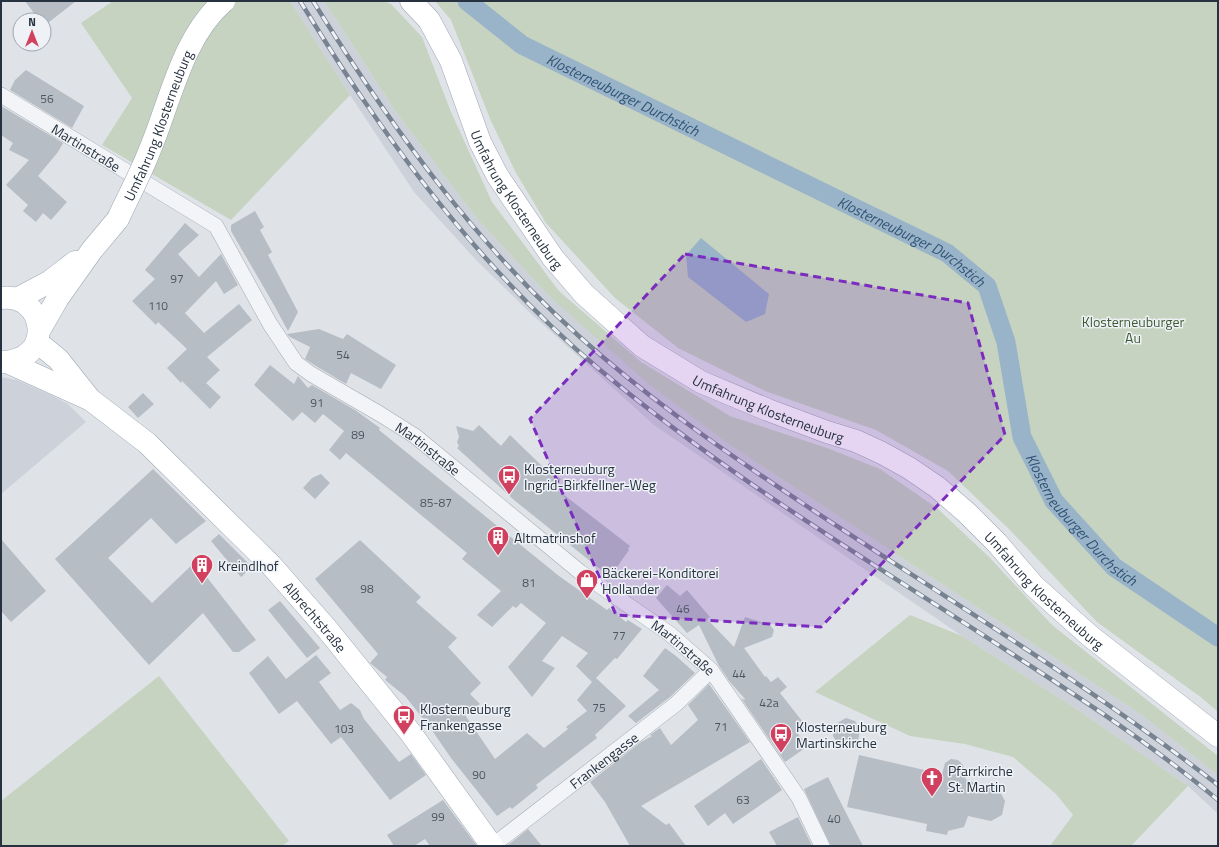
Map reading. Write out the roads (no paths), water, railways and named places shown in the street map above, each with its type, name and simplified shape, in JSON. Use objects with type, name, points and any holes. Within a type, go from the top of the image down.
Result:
[{"type":"main road","name":"Umfahrung Klosterneuburg","points":[[4,362],[18,360],[25,356],[38,337],[58,298],[92,250],[118,218],[149,153],[189,47],[213,11],[224,1]]},
{"type":"main road","name":"Umfahrung Klosterneuburg","points":[[411,1],[428,20],[451,61],[480,142],[497,175],[553,258],[584,294],[642,346],[701,382],[768,410],[827,432],[856,440],[882,452],[937,487],[967,513],[992,538],[1034,586],[1090,636],[1218,736]]},
{"type":"main road","name":"Umfahrung Klosterneuburg","points":[[9,298],[49,282],[92,250]]},
{"type":"main road","points":[[9,298],[28,306],[34,314],[38,337]]},
{"type":"main road","name":"Albrechtstraße","points":[[38,337],[91,400]]},
{"type":"main road","name":"Albrechtstraße","points":[[4,362],[91,400],[148,443],[271,565],[327,629],[410,732],[492,846]]},
{"type":"street","name":"Martinstraße","points":[[1,95],[216,226],[270,324],[296,363],[311,374],[415,436],[580,572],[670,634],[711,670],[799,798],[822,846]]},
{"type":"street","name":"Frankengasse","points":[[492,846],[676,704],[711,670]]},
{"type":"water","points":[[701,238],[769,294],[765,314],[746,322],[688,277],[686,255]]},
{"type":"waterway","name":"Klosterneuburger Durchstich","points":[[467,1],[522,45],[947,253],[987,286],[1006,342],[1022,437],[1054,501],[1114,567],[1218,637]]},
{"type":"railway","points":[[300,1],[341,66],[392,141],[446,211],[503,278],[566,340],[599,369],[647,408],[747,481],[798,516],[1087,703],[1141,740],[1218,800]]},
{"type":"railway","points":[[313,1],[376,98],[444,191],[481,236],[520,278],[561,319],[604,358],[652,397],[728,453],[1066,676],[1168,747],[1218,785]]},
{"type":"place","name":"Klosterneuburg Ingrid-Birkfellner-Weg","points":[[509,496]]},
{"type":"place","name":"Altmatrinshof","points":[[498,556]]},
{"type":"place","name":"Kreindlhof","points":[[202,584]]},
{"type":"place","name":"Bäckerei-Konditorei Hollander","points":[[587,600]]},
{"type":"place","name":"Klosterneuburg Frankengasse","points":[[404,736]]},
{"type":"place","name":"Klosterneuburg Martinskirche","points":[[781,754]]},
{"type":"place","name":"Pfarrkirche St. Martin","points":[[932,798]]},
{"type":"park label","name":"Klosterneuburger Au","points":[[1133,330]]}]
